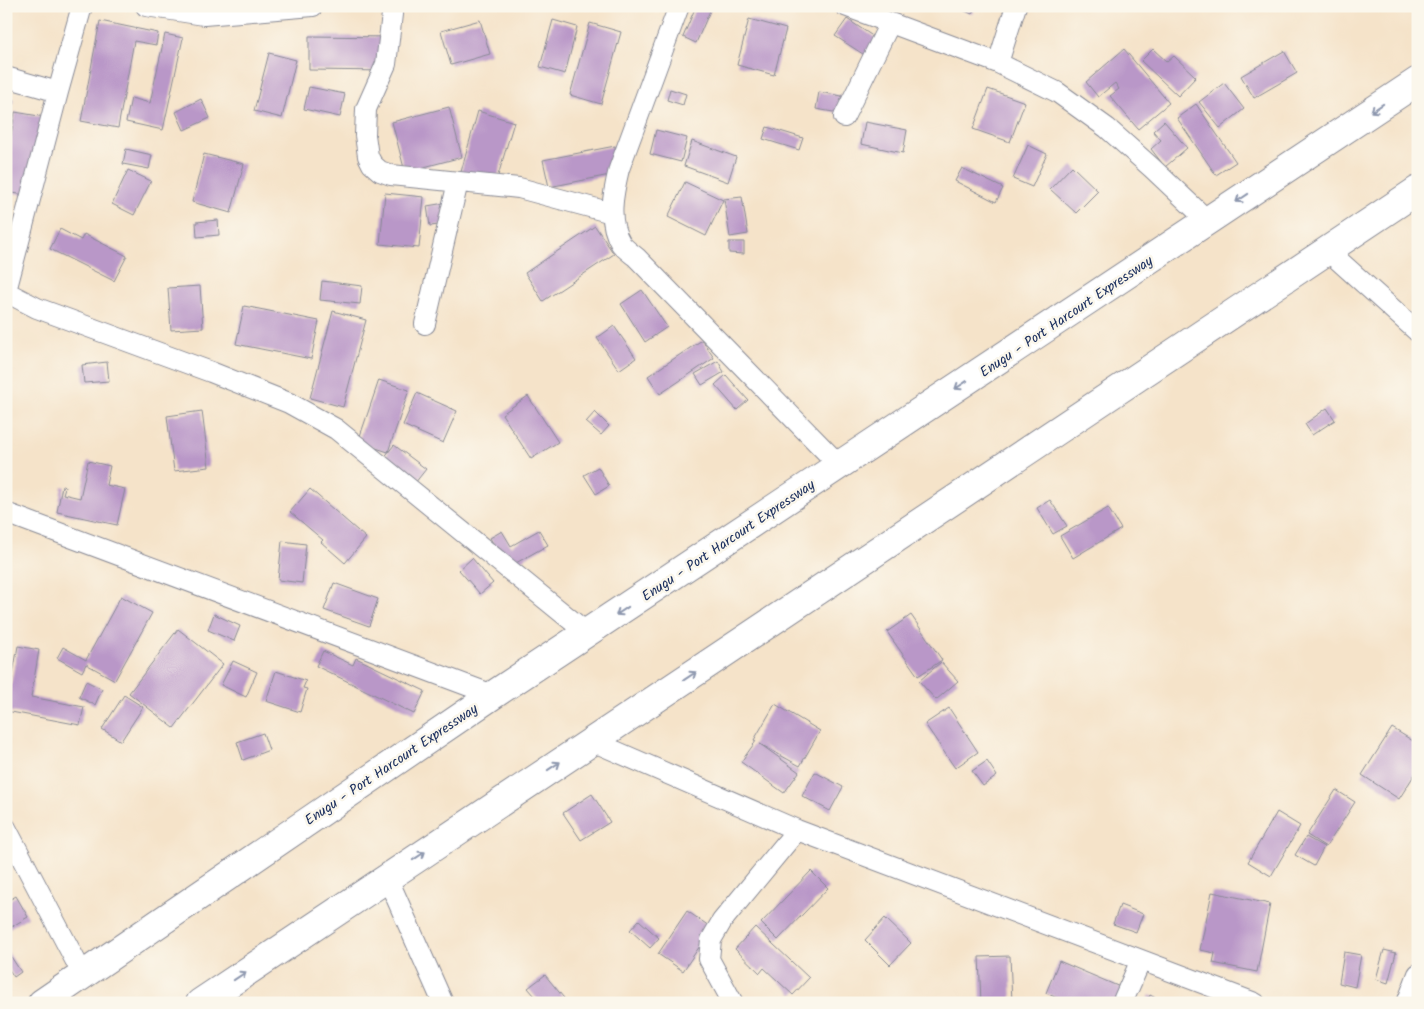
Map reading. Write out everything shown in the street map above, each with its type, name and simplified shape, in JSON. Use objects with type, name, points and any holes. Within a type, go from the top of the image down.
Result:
[{"type":"highway","name":"Enugu - Port Harcourt Expressway","points":[[42,1003],[492,695],[1418,81]]},
{"type":"highway","points":[[200,1003],[1418,190]]},
{"type":"street","points":[[82,6],[6,291],[37,308],[289,402],[336,429],[587,633]]},
{"type":"street","points":[[146,6],[204,15],[313,6]]},
{"type":"street","points":[[393,6],[386,64],[366,109],[365,135],[368,156],[372,164],[380,171],[391,175],[519,188],[612,213]]},
{"type":"street","points":[[679,6],[619,169],[613,195],[612,213],[614,229],[622,245],[840,466]]},
{"type":"street","points":[[845,6],[998,63],[1057,92],[1107,128],[1208,222]]},
{"type":"street","points":[[998,63],[1016,6]]},
{"type":"street","points":[[844,117],[890,23]]},
{"type":"street","points":[[6,77],[58,92]]},
{"type":"street","points":[[425,324],[458,182]]},
{"type":"street","points":[[1327,250],[1418,332]]},
{"type":"street","points":[[6,513],[492,695]]},
{"type":"street","points":[[592,741],[797,830],[1255,1003]]},
{"type":"street","points":[[6,828],[83,976]]},
{"type":"street","points":[[732,1003],[709,959],[711,940],[722,921],[797,830]]},
{"type":"street","points":[[387,877],[443,1003]]},
{"type":"street","points":[[1122,1003],[1141,960]]},
{"type":"street","points":[[1407,1003],[1418,974]]},
{"type":"building","points":[[696,6],[712,6],[696,43],[683,37]]},
{"type":"building","points":[[954,6],[976,6],[972,14]]},
{"type":"building","points":[[749,19],[786,29],[774,75],[737,65]]},
{"type":"building","points":[[847,19],[877,39],[866,56],[835,36]]},
{"type":"building","points":[[480,20],[490,54],[451,65],[441,31]]},
{"type":"building","points":[[553,20],[577,27],[565,74],[540,67]]},
{"type":"building","points":[[100,21],[158,33],[156,45],[134,41],[118,128],[81,121]]},
{"type":"building","points":[[590,23],[621,32],[601,104],[570,95]]},
{"type":"building","points":[[165,34],[183,38],[163,130],[126,122],[131,98],[150,103]]},
{"type":"building","points":[[309,36],[390,37],[389,71],[309,70]]},
{"type":"building","points":[[1124,49],[1169,103],[1138,129],[1110,96],[1119,89],[1115,83],[1098,97],[1086,82]]},
{"type":"building","points":[[1153,49],[1167,62],[1174,56],[1196,77],[1178,96],[1141,61]]},
{"type":"building","points":[[1284,51],[1297,73],[1254,98],[1241,76]]},
{"type":"building","points":[[269,53],[296,60],[282,118],[254,111]]},
{"type":"building","points":[[1224,83],[1244,109],[1220,128],[1199,102]]},
{"type":"building","points":[[309,87],[345,94],[340,117],[304,109]]},
{"type":"building","points":[[670,89],[686,94],[683,105],[667,100]]},
{"type":"building","points":[[988,89],[1025,102],[1010,142],[973,129]]},
{"type":"building","points":[[819,92],[842,96],[839,113],[816,109]]},
{"type":"building","points":[[6,98],[14,100],[7,125],[6,125]]},
{"type":"building","points":[[201,99],[210,118],[184,130],[176,112]]},
{"type":"building","points":[[1196,104],[1236,162],[1216,175],[1177,118]]},
{"type":"building","points":[[449,107],[462,157],[405,172],[392,122]]},
{"type":"building","points":[[478,111],[514,122],[494,189],[459,179]]},
{"type":"building","points":[[15,112],[51,118],[38,197],[6,192],[6,164]]},
{"type":"building","points":[[1164,121],[1187,148],[1165,167],[1151,149],[1161,140],[1153,131]]},
{"type":"building","points":[[865,122],[907,130],[903,153],[861,144]]},
{"type":"building","points":[[767,127],[803,138],[799,150],[763,139]]},
{"type":"building","points":[[656,130],[687,138],[681,162],[650,154]]},
{"type":"building","points":[[692,141],[736,157],[728,182],[684,166]]},
{"type":"building","points":[[1028,145],[1047,154],[1032,187],[1013,179]]},
{"type":"building","points":[[615,146],[620,173],[549,187],[543,160]]},
{"type":"building","points":[[126,149],[152,155],[149,169],[123,164]]},
{"type":"building","points":[[204,154],[244,164],[231,213],[192,202]]},
{"type":"building","points":[[1072,166],[1098,191],[1076,213],[1050,189]]},
{"type":"building","points":[[962,168],[1003,188],[996,202],[955,181]]},
{"type":"building","points":[[128,170],[151,181],[134,215],[112,204]]},
{"type":"building","points":[[685,182],[723,200],[706,236],[668,217]]},
{"type":"building","points":[[385,193],[424,197],[419,248],[380,244]]},
{"type":"building","points":[[742,197],[748,234],[730,237],[724,199]]},
{"type":"building","points":[[445,203],[448,224],[430,226],[427,206]]},
{"type":"building","points":[[218,220],[219,235],[197,237],[196,222]]},
{"type":"building","points":[[595,226],[614,254],[543,301],[525,273]]},
{"type":"building","points":[[60,229],[81,240],[84,234],[127,256],[114,281],[50,249]]},
{"type":"building","points":[[729,242],[744,242],[744,254],[729,253]]},
{"type":"building","points":[[322,281],[362,286],[360,304],[320,300]]},
{"type":"building","points":[[200,286],[203,328],[171,330],[168,288]]},
{"type":"building","points":[[642,290],[667,327],[645,342],[621,304]]},
{"type":"building","points":[[244,306],[319,321],[311,359],[236,344]]},
{"type":"building","points":[[333,311],[366,320],[343,407],[310,398]]},
{"type":"building","points":[[614,326],[636,358],[619,370],[597,338]]},
{"type":"building","points":[[702,340],[714,358],[660,394],[648,376]]},
{"type":"building","points":[[718,361],[724,372],[702,385],[695,374]]},
{"type":"building","points":[[107,362],[109,381],[84,383],[82,365]]},
{"type":"building","points":[[726,375],[748,400],[737,410],[715,385]]},
{"type":"building","points":[[379,380],[409,390],[388,452],[358,442]]},
{"type":"building","points":[[417,393],[457,411],[443,443],[403,425]]},
{"type":"building","points":[[528,396],[558,442],[531,459],[502,414]]},
{"type":"building","points":[[1327,408],[1335,420],[1312,435],[1305,424]]},
{"type":"building","points":[[202,411],[209,467],[174,471],[167,416]]},
{"type":"building","points":[[595,412],[609,426],[601,435],[586,422]]},
{"type":"building","points":[[394,445],[426,469],[415,483],[383,459]]},
{"type":"building","points":[[88,461],[110,466],[106,485],[125,489],[117,525],[57,512],[62,486],[65,487],[63,494],[80,498]]},
{"type":"building","points":[[598,467],[609,486],[596,494],[584,475]]},
{"type":"building","points":[[310,489],[366,538],[345,563],[321,542],[323,540],[290,512]]},
{"type":"building","points":[[1050,500],[1067,526],[1053,534],[1037,508]]},
{"type":"building","points":[[1108,508],[1121,529],[1073,558],[1060,536]]},
{"type":"building","points":[[539,530],[548,545],[507,568],[490,538],[502,531],[511,546]]},
{"type":"building","points":[[282,541],[306,544],[302,583],[278,580]]},
{"type":"building","points":[[472,558],[493,583],[480,594],[459,570]]},
{"type":"building","points":[[334,583],[378,599],[369,626],[324,610]]},
{"type":"building","points":[[121,596],[152,613],[115,680],[86,664],[82,672],[57,658],[63,647],[86,660]]},
{"type":"building","points":[[214,614],[240,626],[234,641],[208,630]]},
{"type":"building","points":[[911,615],[942,660],[918,676],[887,632]]},
{"type":"building","points":[[178,629],[223,664],[174,728],[129,693]]},
{"type":"building","points":[[18,646],[39,650],[31,697],[84,707],[80,725],[6,711]]},
{"type":"building","points":[[323,651],[353,665],[356,658],[425,691],[414,714],[316,666]]},
{"type":"building","points":[[233,661],[257,672],[246,697],[221,685]]},
{"type":"building","points":[[941,662],[958,681],[936,700],[919,681]]},
{"type":"building","points":[[276,671],[306,681],[303,688],[307,689],[300,712],[266,701]]},
{"type":"building","points":[[86,681],[102,689],[95,705],[79,697]]},
{"type":"building","points":[[124,695],[143,707],[121,741],[102,729]]},
{"type":"building","points":[[775,704],[820,731],[800,766],[760,744],[799,772],[784,793],[741,762],[756,741],[754,740]]},
{"type":"building","points":[[949,708],[978,752],[955,768],[925,724]]},
{"type":"building","points":[[1392,728],[1418,744],[1418,769],[1399,799],[1362,775]]},
{"type":"building","points":[[263,733],[269,750],[243,760],[237,742]]},
{"type":"building","points":[[987,761],[997,776],[983,786],[972,771]]},
{"type":"building","points":[[815,772],[843,787],[830,811],[802,796]]},
{"type":"building","points":[[1336,790],[1355,802],[1326,847],[1307,835]]},
{"type":"building","points":[[592,794],[610,822],[581,840],[563,813]]},
{"type":"building","points":[[1277,812],[1300,826],[1271,876],[1248,862]]},
{"type":"building","points":[[1306,837],[1324,847],[1314,866],[1295,855]]},
{"type":"building","points":[[811,871],[828,888],[778,940],[761,923]]},
{"type":"building","points":[[1212,892],[1270,904],[1257,972],[1213,963],[1215,953],[1200,950]]},
{"type":"building","points":[[16,896],[28,917],[6,930],[6,902]]},
{"type":"building","points":[[1120,905],[1143,914],[1136,932],[1113,924]]},
{"type":"building","points":[[687,911],[712,928],[683,971],[658,954]]},
{"type":"building","points":[[885,918],[911,943],[890,965],[865,940]]},
{"type":"building","points":[[639,920],[659,938],[650,948],[630,930]]},
{"type":"building","points":[[755,927],[809,978],[793,995],[764,968],[760,973],[735,949]]},
{"type":"building","points":[[6,949],[21,972],[14,977],[6,965]]},
{"type":"building","points":[[1384,950],[1396,953],[1388,983],[1376,979]]},
{"type":"building","points":[[1344,952],[1361,955],[1355,987],[1339,983]]},
{"type":"building","points":[[1010,956],[1012,1003],[981,1003],[979,957]]},
{"type":"building","points":[[1059,961],[1134,993],[1130,1003],[1068,1003],[1046,993]]},
{"type":"building","points":[[545,975],[568,1003],[541,1003],[528,988]]},
{"type":"building","points":[[1150,995],[1165,1003],[1146,1003]]}]
